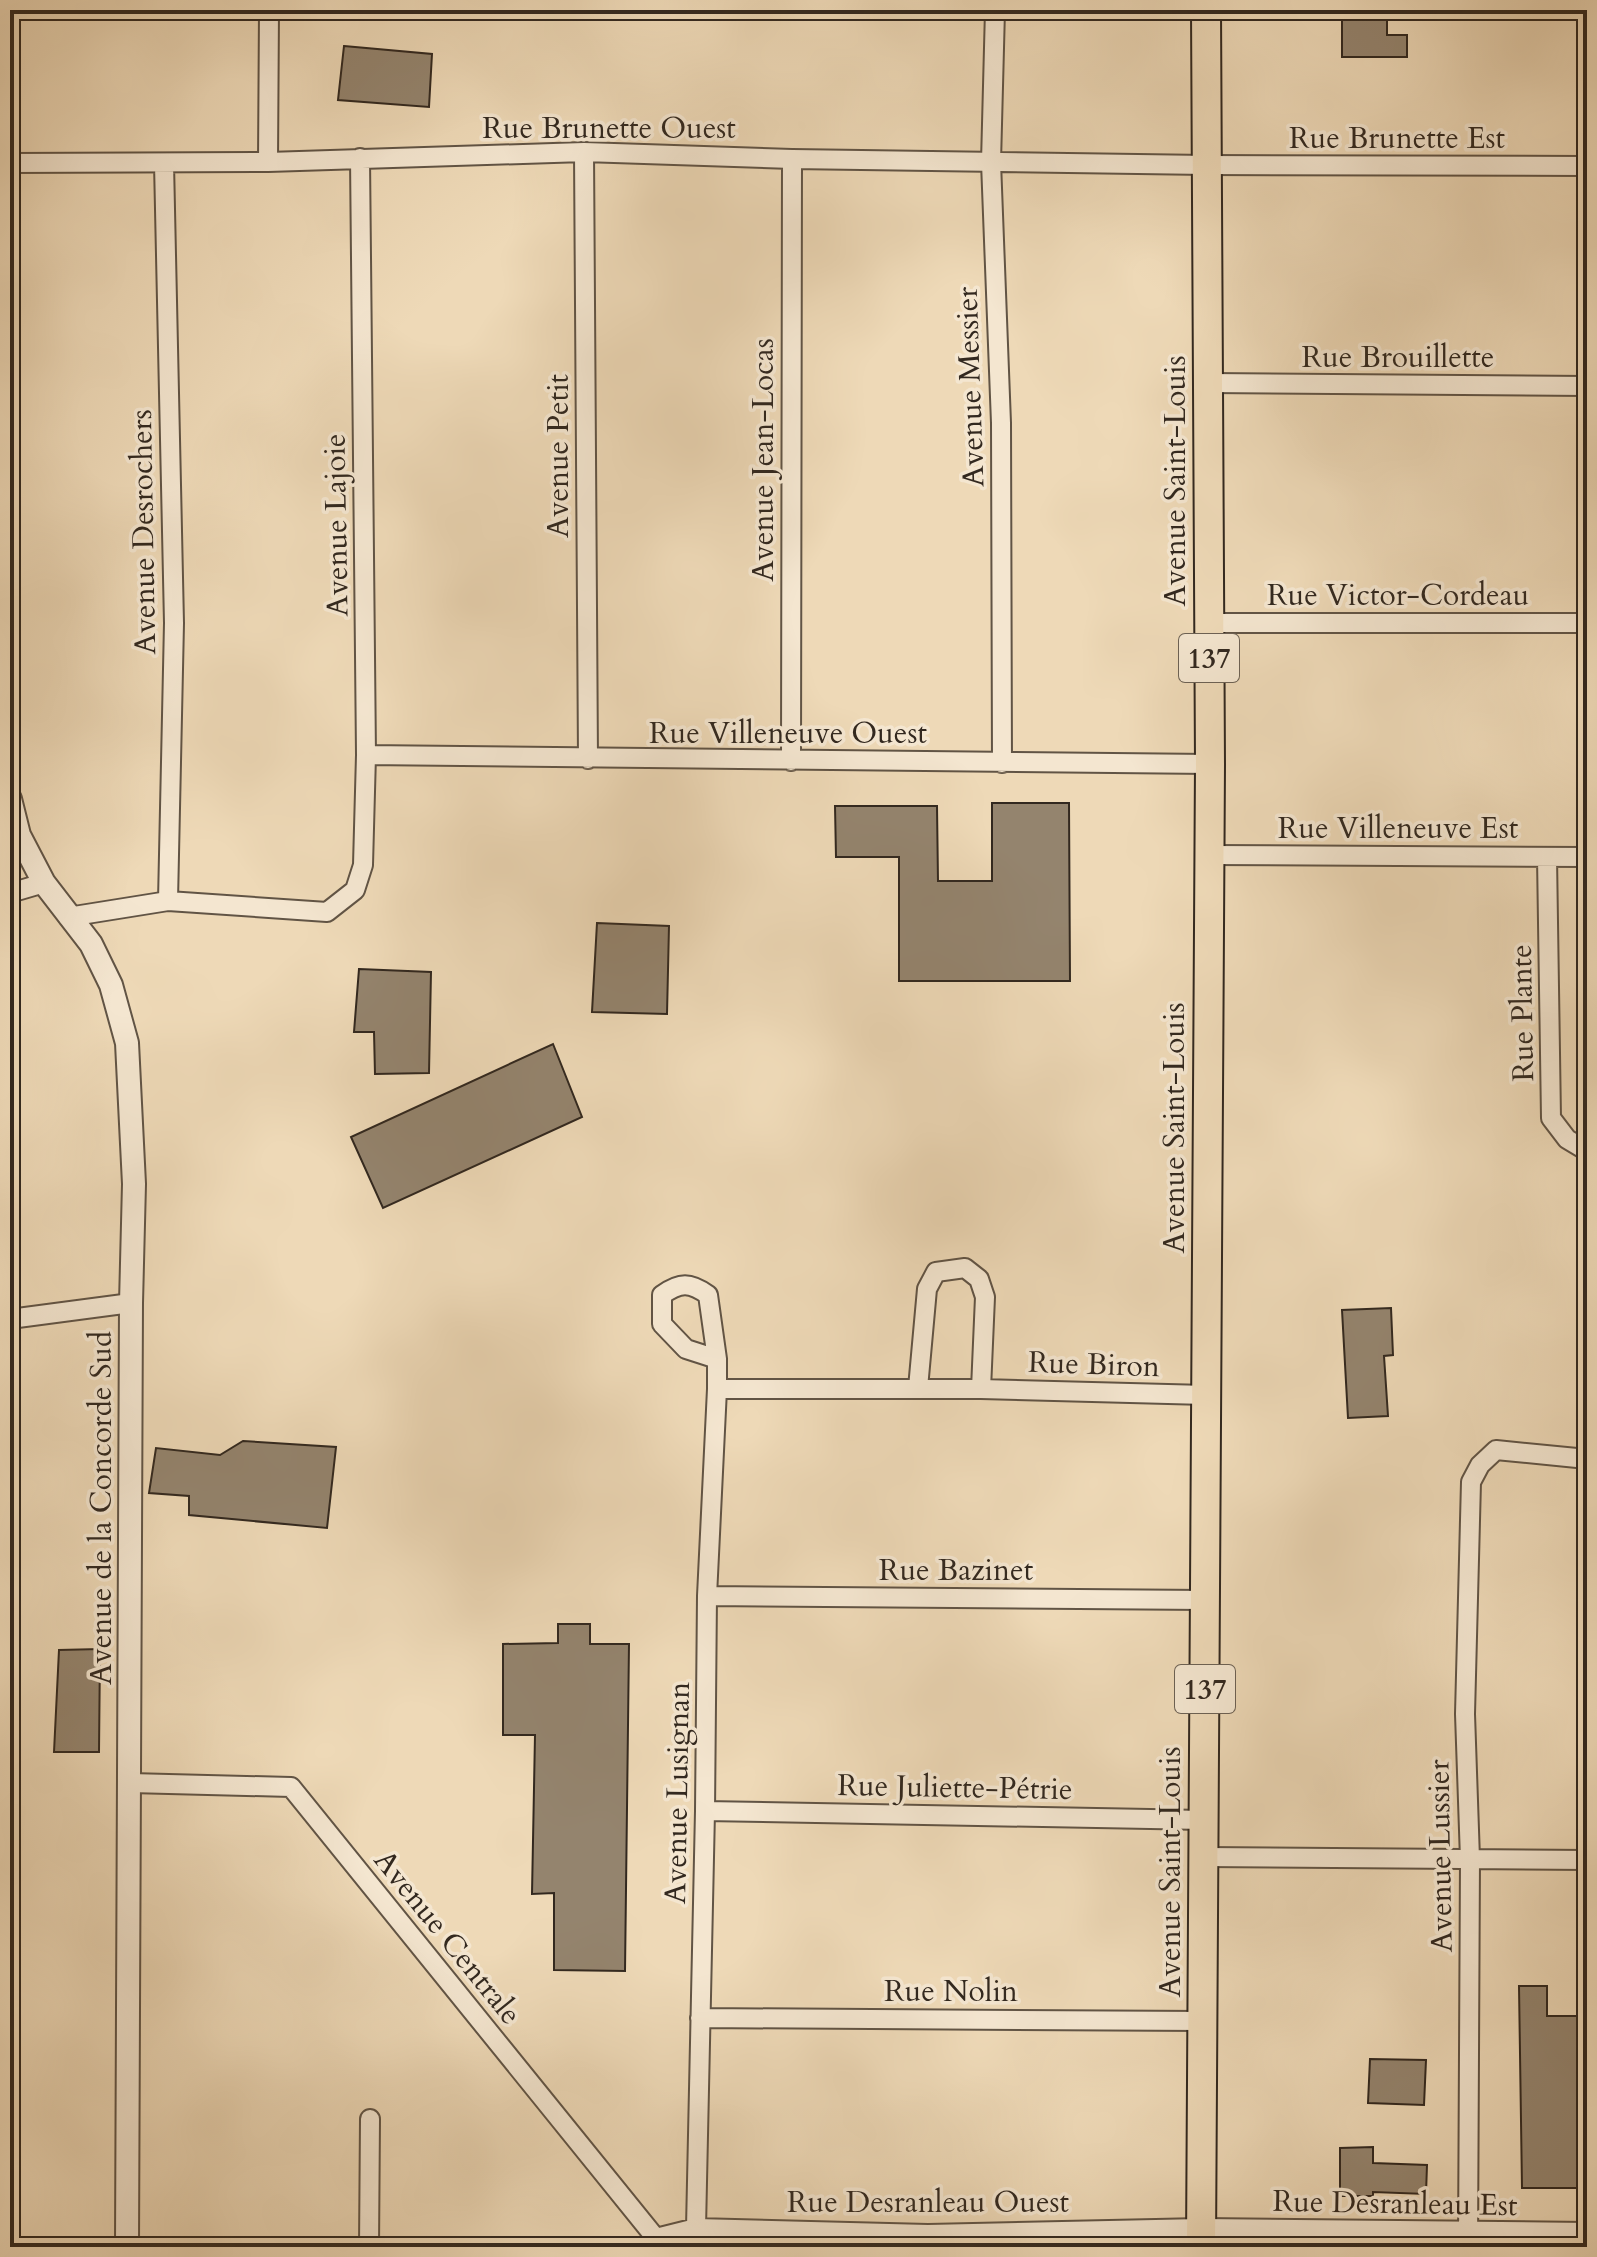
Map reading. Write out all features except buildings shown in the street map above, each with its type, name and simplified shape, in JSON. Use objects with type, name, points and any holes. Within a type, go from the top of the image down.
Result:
[{"type":"main road","name":"Avenue Saint-Louis","points":[[1201,2237],[1210,764],[1206,10]]},
{"type":"street","points":[[268,162],[269,10]]},
{"type":"street","name":"Avenue Messier","points":[[995,10],[991,162],[1001,423],[1002,763]]},
{"type":"street","name":"Rue Brunette Ouest","points":[[10,163],[268,162],[584,152],[792,159],[1207,165]]},
{"type":"street","name":"Avenue Petit","points":[[584,152],[588,759]]},
{"type":"street","name":"Avenue Lajoie","points":[[168,901],[327,912],[355,890],[363,865],[366,755],[360,158]]},
{"type":"street","name":"Avenue Jean-Locas","points":[[791,761],[792,159]]},
{"type":"street","name":"Avenue Desrochers","points":[[164,163],[174,623],[168,901]]},
{"type":"street","name":"Rue Brunette Est","points":[[1207,165],[1587,166]]},
{"type":"street","name":"Rue Brouillette","points":[[1209,383],[1587,386]]},
{"type":"street","name":"Rue Victor-Cordeau","points":[[1209,623],[1587,623]]},
{"type":"street","name":"Rue Villeneuve Ouest","points":[[366,755],[1210,764]]},
{"type":"street","name":"Avenue de la Concorde Sud","points":[[10,799],[19,835],[44,883],[91,944],[111,985],[127,1043],[134,1184],[127,2247]]},
{"type":"street","name":"Rue Villeneuve Est","points":[[1209,855],[1587,857]]},
{"type":"street","name":"Rue Plante","points":[[1547,857],[1551,1118],[1567,1139],[1587,1151]]},
{"type":"street","points":[[10,893],[44,883]]},
{"type":"street","points":[[68,917],[168,901]]},
{"type":"street","points":[[918,1388],[927,1289],[936,1272],[965,1268],[979,1279],[985,1297],[981,1389]]},
{"type":"street","points":[[10,1319],[131,1303]]},
{"type":"street","name":"Avenue Lusignan","points":[[696,2228],[707,1596],[717,1359]]},
{"type":"street","name":"Rue Biron","points":[[717,1389],[918,1388],[1206,1395]]},
{"type":"street","name":"Avenue Lussier","points":[[1469,2240],[1470,1859],[1465,1714],[1471,1482],[1480,1465],[1496,1450],[1587,1459]]},
{"type":"street","name":"Rue Bazinet","points":[[707,1596],[1205,1600]]},
{"type":"street","name":"Avenue Centrale","points":[[130,1783],[291,1787],[660,2242]]},
{"type":"street","name":"Rue Juliette-Pétrie","points":[[705,1811],[1204,1820]]},
{"type":"street","points":[[1204,1857],[1587,1860]]},
{"type":"street","name":"Rue Nolin","points":[[700,2018],[1203,2021]]},
{"type":"street","points":[[369,2247],[370,2119]]},
{"type":"street","name":"Rue Desranleau Ouest","points":[[660,2242],[696,2228],[1201,2237]]},
{"type":"street","name":"Rue Desranleau Est","points":[[1201,2237],[1469,2240],[1587,2232]]}]
